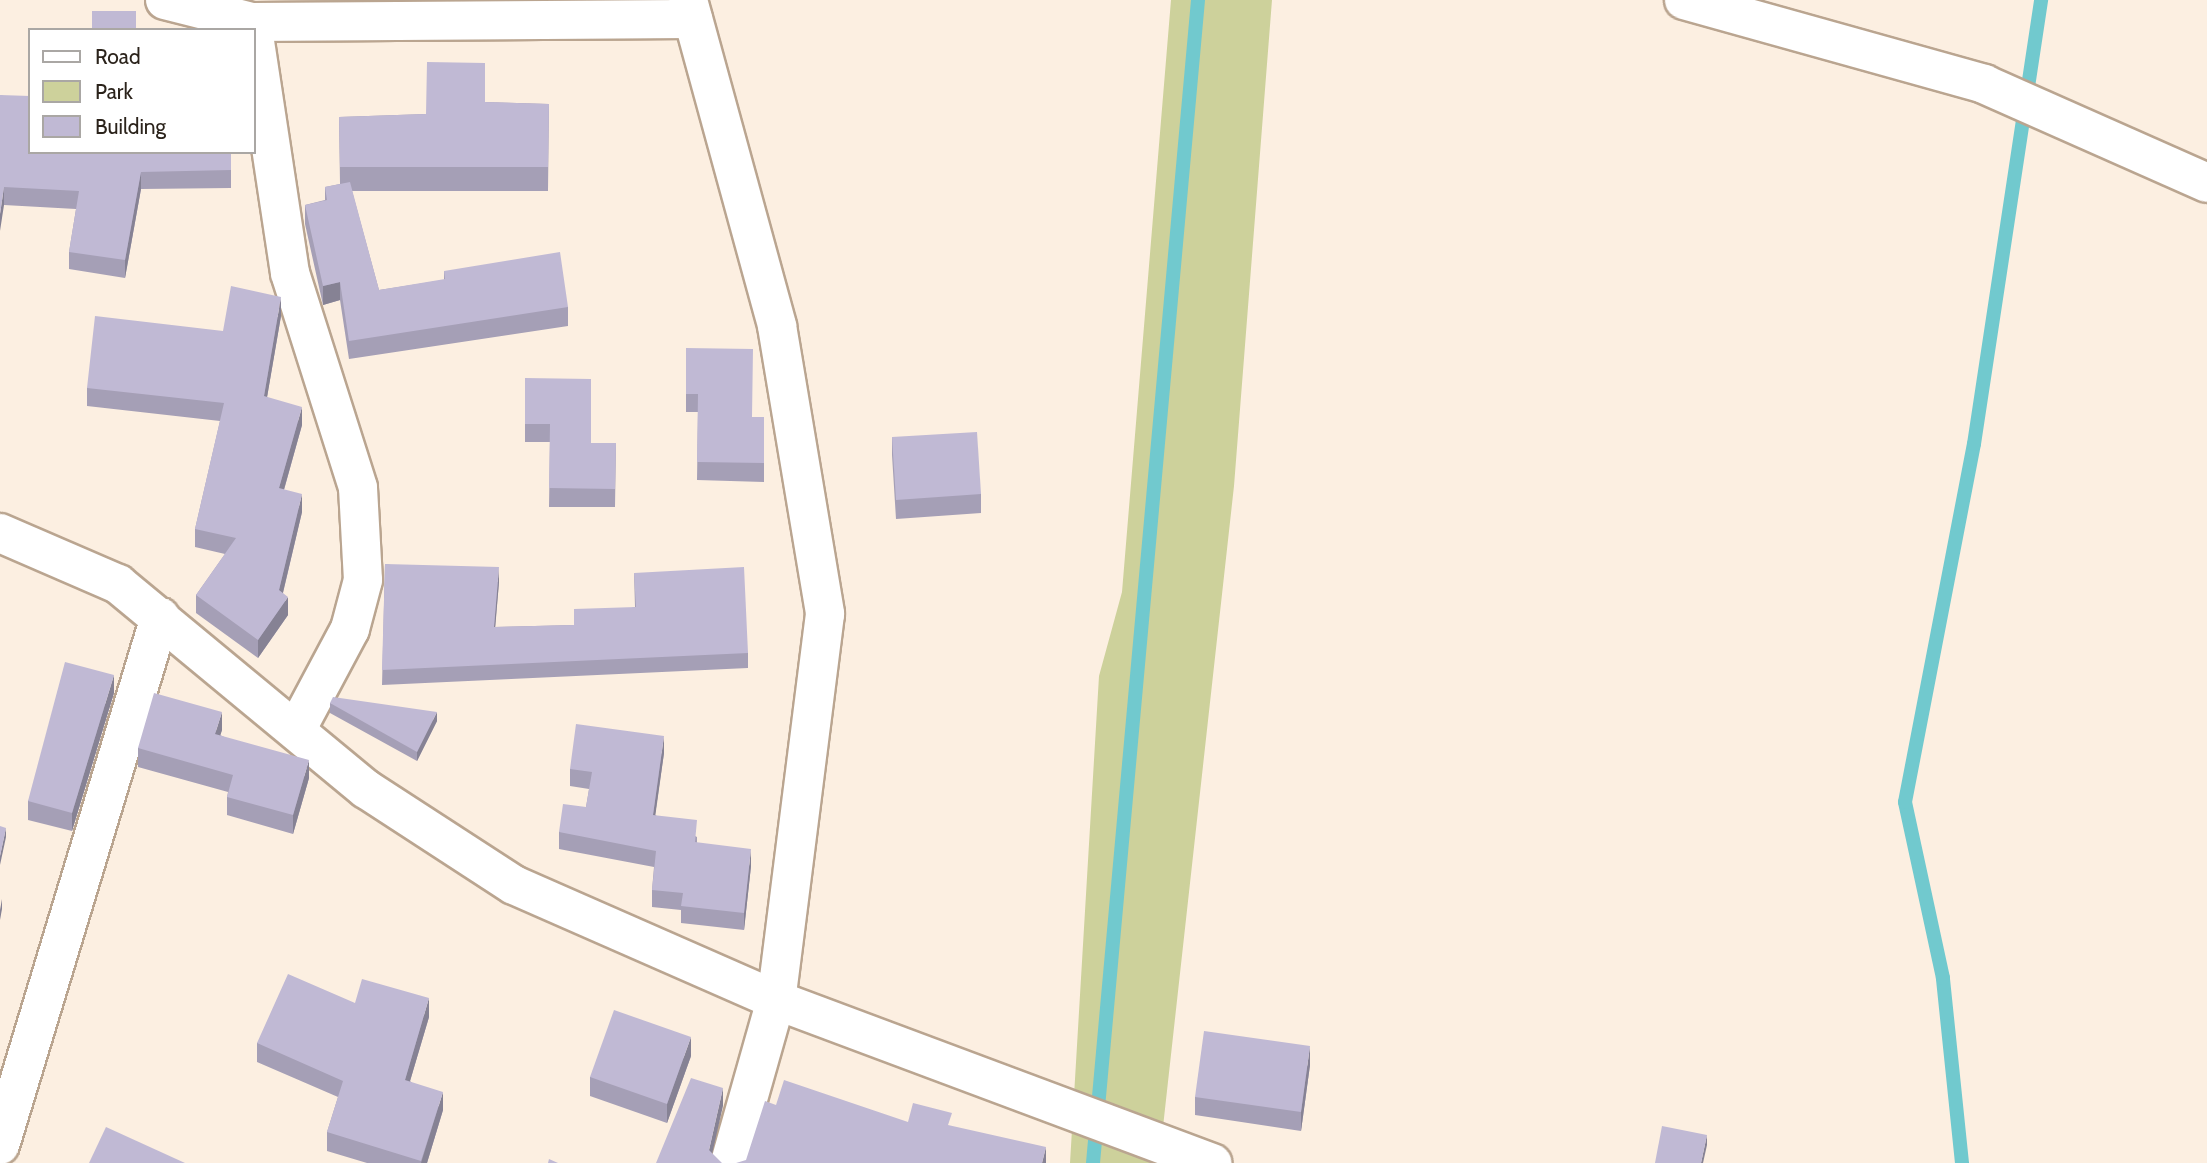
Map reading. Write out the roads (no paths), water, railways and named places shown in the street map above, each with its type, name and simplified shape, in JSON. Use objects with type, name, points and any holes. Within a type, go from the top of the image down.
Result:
[{"type":"street","points":[[165,0],[250,28]]},
{"type":"street","points":[[1684,0],[1984,83],[2207,183]]},
{"type":"street","points":[[256,29],[690,9],[777,326],[825,614],[776,1000],[730,1163]]},
{"type":"street","points":[[256,49],[290,273],[358,488],[363,580],[350,629],[296,730]]},
{"type":"street","points":[[0,533],[118,584],[366,789],[513,885],[776,1000],[1213,1163]]},
{"type":"street","points":[[0,1145],[160,617]]},
{"type":"waterway","points":[[1093,1163],[1198,0]]},
{"type":"waterway","points":[[1962,1163],[1943,978],[1905,802],[1974,444],[2041,0]]}]
